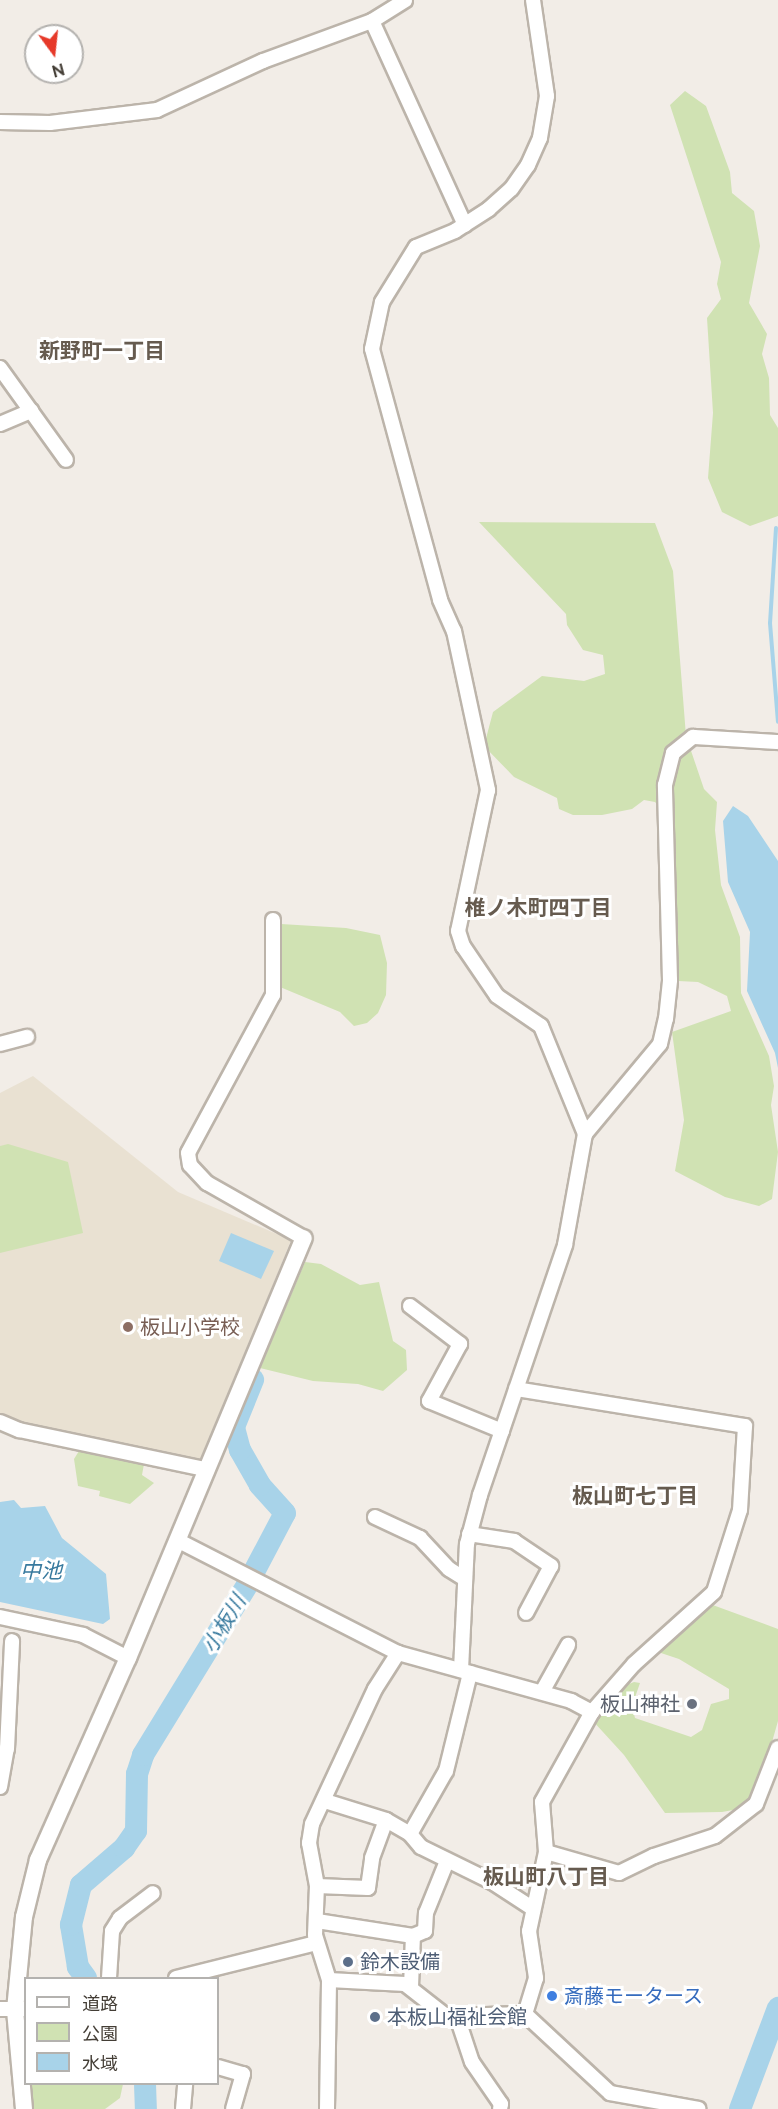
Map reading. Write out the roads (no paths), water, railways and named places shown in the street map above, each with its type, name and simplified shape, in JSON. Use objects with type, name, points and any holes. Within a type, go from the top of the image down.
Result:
[{"type":"street","points":[[0,122],[50,123],[157,110],[263,61],[372,21],[405,0]]},
{"type":"street","points":[[533,0],[547,96],[540,138],[528,165],[511,189],[465,225],[416,247],[401,266],[382,302],[372,349],[440,600],[454,631],[488,790],[458,931],[463,946],[497,996],[541,1026],[585,1134]]},
{"type":"street","points":[[372,21],[465,225]]},
{"type":"street","points":[[0,368],[66,460]]},
{"type":"street","points":[[0,424],[31,411]]},
{"type":"street","points":[[410,1834],[446,1771],[465,1672],[465,1579],[470,1534],[565,1245],[585,1134],[660,1044],[666,1019],[669,980],[665,785],[673,753],[693,737],[778,742]]},
{"type":"street","points":[[23,2109],[14,2009],[24,1917],[38,1860],[128,1658],[204,1469],[303,1238],[207,1183],[190,1165],[188,1153],[273,995],[273,920]]},
{"type":"street","points":[[0,1044],[27,1038]]},
{"type":"street","points":[[410,1306],[460,1344],[429,1401],[502,1431]]},
{"type":"street","points":[[516,1389],[745,1426],[740,1510],[714,1592],[634,1664],[592,1712],[542,1802],[546,1852],[532,1908],[529,1943],[536,1978],[525,2014]]},
{"type":"street","points":[[0,1422],[19,1430],[204,1469]]},
{"type":"street","points":[[375,1517],[420,1538],[449,1569],[465,1579]]},
{"type":"street","points":[[470,1534],[514,1541],[551,1566],[526,1613]]},
{"type":"street","points":[[177,1540],[398,1653],[542,1692],[592,1712]]},
{"type":"street","points":[[0,1617],[83,1635],[128,1658]]},
{"type":"street","points":[[0,1787],[8,1749],[12,1641]]},
{"type":"street","points":[[542,1692],[568,1646]]},
{"type":"street","points":[[327,2109],[329,1980],[316,1943],[317,1886],[309,1844],[312,1824],[325,1801],[375,1689],[398,1653]]},
{"type":"street","points":[[546,1852],[619,1873],[654,1856],[716,1836],[756,1804],[778,1748]]},
{"type":"street","points":[[325,1801],[386,1820],[410,1834],[421,1847],[492,1882],[532,1908]]},
{"type":"street","points":[[317,1886],[369,1888],[372,1858],[386,1820]]},
{"type":"street","points":[[317,1921],[413,1936],[425,1931],[426,1913],[447,1861]]},
{"type":"street","points":[[109,1977],[112,1931],[120,1918],[153,1893]]},
{"type":"street","points":[[411,1987],[413,1936]]},
{"type":"street","points":[[180,1977],[316,1943]]},
{"type":"street","points":[[329,1980],[411,1987],[447,2016],[525,2014],[598,2086],[623,2103],[699,2109]]},
{"type":"street","points":[[457,2017],[472,2062],[501,2104],[500,2109]]},
{"type":"street","points":[[219,2067],[241,2070],[243,2074],[233,2109]]},
{"type":"street","points":[[183,2109],[185,2085]]},
{"type":"water","points":[[733,806],[748,816],[778,861],[778,1068],[775,1053],[747,991],[750,932],[728,882],[723,821]]},
{"type":"water","points":[[231,1233],[274,1251],[261,1279],[219,1261]]},
{"type":"water","name":"中池","points":[[14,1500],[21,1508],[45,1506],[62,1538],[106,1574],[110,1619],[103,1624],[0,1602],[0,1502]]},
{"type":"waterway","points":[[776,528],[770,623],[778,722]]},
{"type":"waterway","name":"小板川","points":[[85,1977],[78,1967],[71,1925],[81,1885],[124,1848],[136,1831],[137,1774],[143,1755],[247,1585],[285,1513],[260,1485],[240,1450],[234,1427],[253,1380]]},
{"type":"waterway","points":[[740,2109],[778,2008]]},
{"type":"waterway","name":"小板川","points":[[145,2085],[146,2109]]},
{"type":"place","name":"板山小学校","points":[[128,1327]]},
{"type":"place","name":"板山神社","points":[[692,1704]]},
{"type":"place","name":"鈴木設備","points":[[348,1962]]},
{"type":"place","name":"斎藤モータース","points":[[552,1996]]},
{"type":"place","name":"本板山福祉会館","points":[[375,2017]]},
{"type":"district","name":"新野町一丁目","points":[[102,351]]},
{"type":"district","name":"椎ノ木町四丁目","points":[[538,908]]},
{"type":"district","name":"板山町七丁目","points":[[635,1496]]},
{"type":"district","name":"板山町八丁目","points":[[546,1877]]}]
